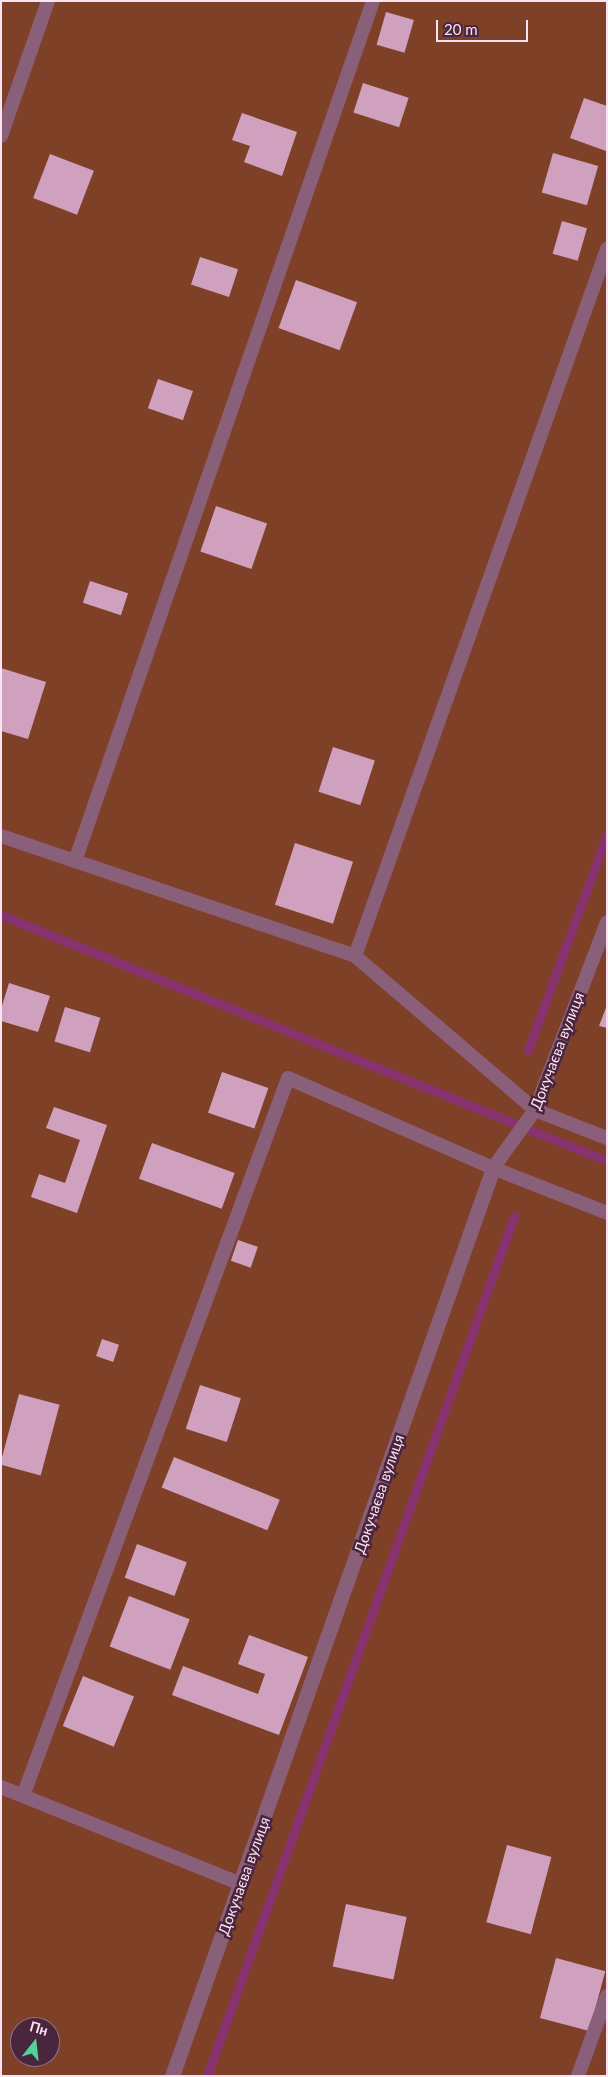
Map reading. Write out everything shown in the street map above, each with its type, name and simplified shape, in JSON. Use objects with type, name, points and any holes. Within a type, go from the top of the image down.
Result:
[{"type":"street","name":"Докучаєва вулиця","points":[[172,2076],[493,1168]]},
{"type":"lane","points":[[1,136],[48,1]]},
{"type":"lane","points":[[75,861],[373,1]]},
{"type":"lane","points":[[355,956],[607,249]]},
{"type":"lane","points":[[1,836],[355,956],[535,1110],[607,1138]]},
{"type":"lane","name":"Докучаєва вулиця","points":[[493,1168],[535,1110],[607,922]]},
{"type":"lane","points":[[23,1796],[288,1078],[493,1168],[607,1213]]},
{"type":"lane","points":[[1,1787],[241,1884]]},
{"type":"lane","points":[[578,2076],[607,1996]]},
{"type":"shaded area","points":[[1,1],[607,1],[607,2076],[1,2076]]},
{"type":"building","points":[[386,12],[414,20],[405,53],[377,45]]},
{"type":"building","points":[[363,83],[409,98],[399,127],[353,112]]},
{"type":"building","points":[[584,98],[607,106],[606,151],[570,138]]},
{"type":"building","points":[[242,113],[297,132],[282,176],[244,162],[250,146],[232,140]]},
{"type":"building","points":[[553,153],[598,166],[587,205],[542,192]]},
{"type":"building","points":[[50,154],[94,171],[77,215],[33,198]]},
{"type":"building","points":[[562,221],[587,228],[578,261],[553,254]]},
{"type":"building","points":[[200,257],[238,269],[229,297],[191,285]]},
{"type":"building","points":[[296,280],[357,302],[340,350],[279,328]]},
{"type":"building","points":[[158,379],[193,391],[183,420],[148,408]]},
{"type":"building","points":[[216,506],[267,524],[251,569],[200,551]]},
{"type":"building","points":[[90,581],[128,593],[121,615],[83,603]]},
{"type":"building","points":[[1,668],[46,682],[28,739],[1,731]]},
{"type":"building","points":[[333,747],[375,761],[360,805],[318,792]]},
{"type":"building","points":[[295,843],[353,862],[333,924],[275,905]]},
{"type":"building","points":[[9,983],[50,996],[38,1032],[1,1021],[1,1009]]},
{"type":"building","points":[[607,1005],[607,1028],[599,1026]]},
{"type":"building","points":[[65,1007],[100,1018],[90,1052],[54,1041]]},
{"type":"building","points":[[222,1072],[268,1088],[254,1129],[208,1113]]},
{"type":"building","points":[[54,1107],[107,1125],[77,1213],[31,1197],[39,1174],[65,1183],[80,1140],[46,1128]]},
{"type":"building","points":[[152,1143],[235,1173],[222,1209],[139,1179]]},
{"type":"building","points":[[238,1240],[258,1247],[251,1268],[231,1261]]},
{"type":"building","points":[[102,1339],[119,1345],[113,1362],[96,1356]]},
{"type":"building","points":[[200,1385],[241,1398],[227,1442],[186,1429]]},
{"type":"building","points":[[19,1394],[60,1405],[41,1475],[1,1465]]},
{"type":"building","points":[[174,1457],[280,1500],[267,1530],[162,1488]]},
{"type":"building","points":[[137,1544],[187,1562],[174,1596],[125,1578]]},
{"type":"building","points":[[129,1596],[190,1619],[170,1670],[110,1646]]},
{"type":"building","points":[[249,1635],[308,1657],[279,1735],[172,1695],[183,1666],[258,1694],[265,1674],[238,1664]]},
{"type":"building","points":[[83,1676],[134,1697],[114,1747],[63,1726]]},
{"type":"building","points":[[507,1845],[551,1857],[531,1934],[486,1922]]},
{"type":"building","points":[[346,1904],[407,1917],[393,1979],[333,1967]]},
{"type":"building","points":[[556,1958],[605,1971],[589,2031],[540,2018]]},
{"type":"waterway","points":[[528,1050],[607,834]]},
{"type":"waterway","points":[[1,915],[607,1161]]},
{"type":"waterway","points":[[207,2076],[514,1216]]}]
